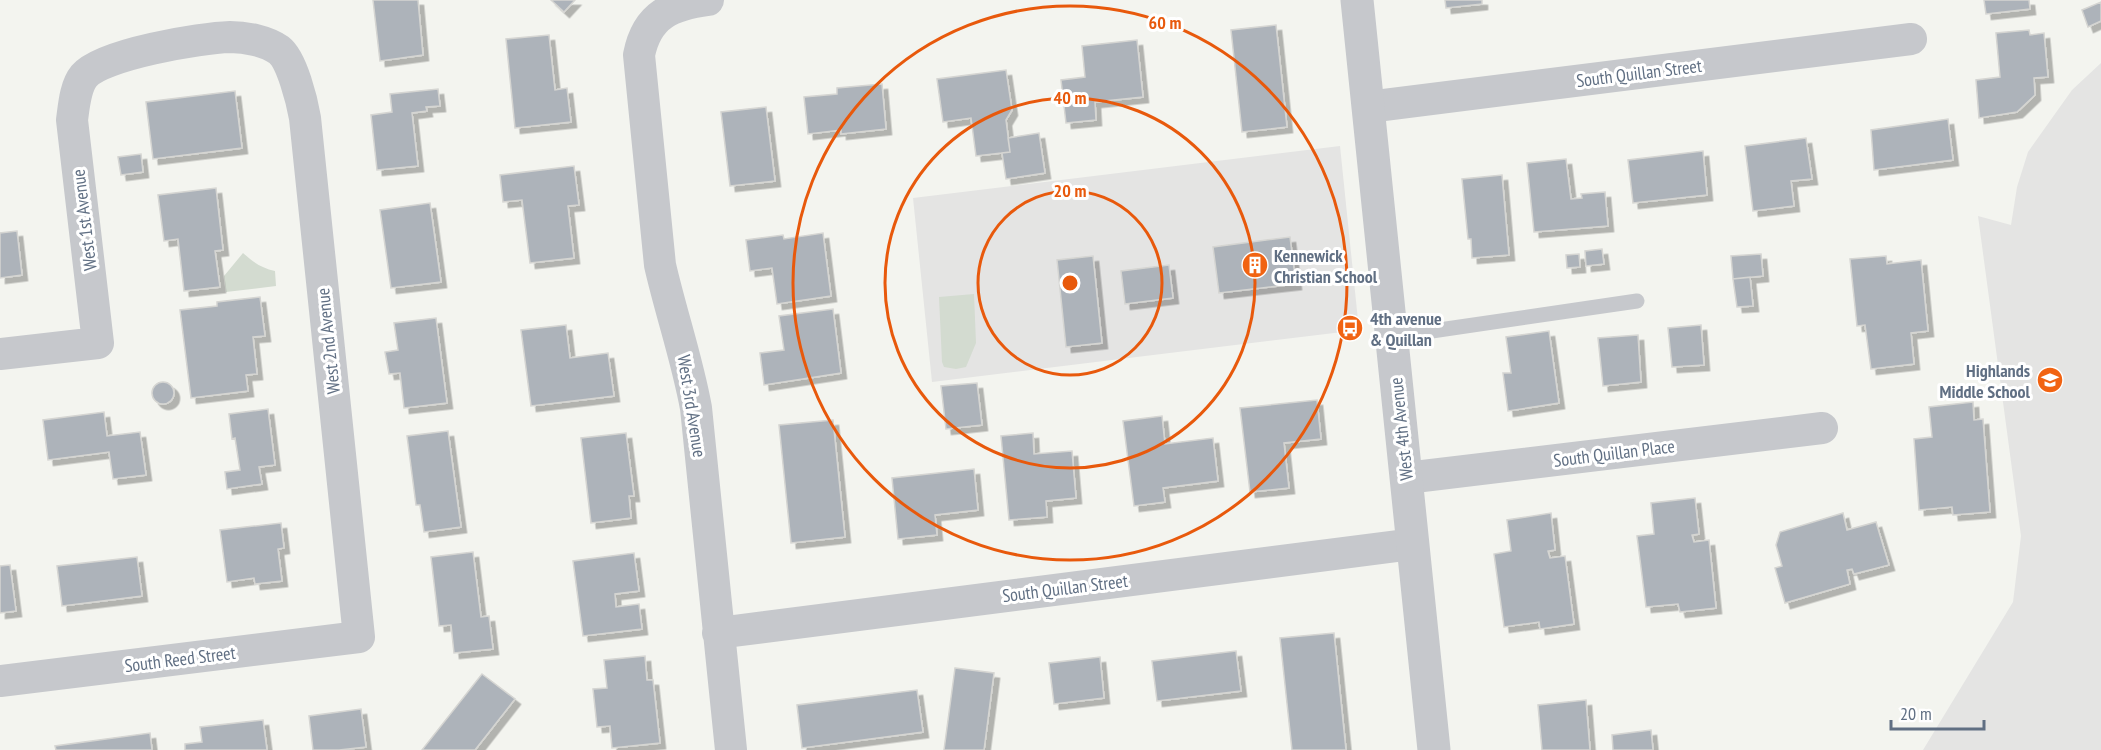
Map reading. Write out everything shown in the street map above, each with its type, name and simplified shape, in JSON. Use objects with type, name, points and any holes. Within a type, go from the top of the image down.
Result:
[{"type":"street","name":"West 3rd Avenue","points":[[708,0],[673,7],[660,15],[642,40],[639,55],[660,265],[690,374],[696,408],[730,750]]},
{"type":"street","name":"West 4th Avenue","points":[[1357,0],[1434,750]]},
{"type":"street","name":"West 1st Avenue","points":[[0,354],[98,342],[72,120],[75,98],[84,75],[132,53],[231,37],[258,40],[280,51]]},
{"type":"street","name":"South Quillan Street","points":[[1368,107],[1911,39]]},
{"type":"street","name":"West 2nd Avenue","points":[[280,51],[297,82],[305,118],[359,637]]},
{"type":"street","name":"South Quillan Place","points":[[1406,478],[1822,428]]},
{"type":"street","name":"South Quillan Street","points":[[718,633],[1413,544]]},
{"type":"street","name":"South Reed Street","points":[[0,681],[359,637]]},
{"type":"lane","points":[[1391,337],[1637,301]]},
{"type":"shaded area","name":"Highlands Middle School","points":[[2101,63],[2101,750],[1923,750],[2013,602],[2021,536],[1978,216],[2011,225],[2017,187],[2028,152],[2072,90]]},
{"type":"shaded area","points":[[1340,146],[1359,330],[932,382],[913,198]]},
{"type":"shaded area","points":[[243,253],[258,264],[275,271],[276,286],[226,292],[224,276]]},
{"type":"shaded area","points":[[974,294],[976,343],[966,367],[956,369],[944,367],[939,297]]},
{"type":"building","points":[[373,0],[418,0],[423,55],[380,61]]},
{"type":"building","points":[[551,0],[575,0],[564,12]]},
{"type":"building","points":[[1445,0],[1482,0],[1482,4],[1446,8]]},
{"type":"building","points":[[1984,0],[2029,0],[2030,9],[1986,14]]},
{"type":"building","points":[[2101,2],[2101,21],[2088,27],[2082,10]]},
{"type":"building","points":[[1276,25],[1287,127],[1242,132],[1231,30]]},
{"type":"building","points":[[2029,30],[2030,35],[2044,33],[2048,77],[2034,78],[2035,95],[2017,112],[1979,118],[1976,80],[2000,77],[1996,33]]},
{"type":"building","points":[[549,35],[555,90],[567,88],[571,122],[515,128],[506,39]]},
{"type":"building","points":[[1137,40],[1143,97],[1095,102],[1096,120],[1066,123],[1061,80],[1085,77],[1082,46]]},
{"type":"building","points":[[1006,70],[1012,110],[1006,120],[1010,152],[976,156],[971,118],[943,122],[937,79]]},
{"type":"building","points":[[882,84],[886,129],[841,134],[841,130],[808,134],[804,97],[837,94],[837,88]]},
{"type":"building","points":[[438,89],[440,106],[426,107],[427,111],[412,113],[418,166],[377,170],[371,115],[392,112],[390,94]]},
{"type":"building","points":[[235,91],[242,148],[153,159],[146,102]]},
{"type":"building","points":[[766,107],[775,181],[730,186],[721,112]]},
{"type":"building","points":[[1948,119],[1953,160],[1874,170],[1871,130]]},
{"type":"building","points":[[1039,133],[1045,173],[1006,179],[1002,153],[1010,152],[1008,138]]},
{"type":"building","points":[[1806,138],[1812,179],[1791,181],[1794,206],[1753,211],[1745,146]]},
{"type":"building","points":[[1703,151],[1707,195],[1633,203],[1628,160]]},
{"type":"building","points":[[141,154],[143,172],[121,175],[118,157]]},
{"type":"building","points":[[1566,159],[1571,199],[1582,198],[1581,194],[1605,192],[1608,226],[1534,232],[1527,163]]},
{"type":"building","points":[[574,166],[579,205],[568,206],[574,258],[530,263],[522,200],[503,202],[500,175]]},
{"type":"building","points":[[1502,175],[1509,255],[1472,258],[1462,179]]},
{"type":"building","points":[[216,188],[223,250],[215,251],[220,287],[184,291],[178,239],[164,241],[158,195]]},
{"type":"building","points":[[430,203],[441,282],[391,288],[380,210]]},
{"type":"building","points":[[17,231],[22,275],[0,278],[0,233]]},
{"type":"building","points":[[823,233],[831,296],[777,304],[772,268],[750,271],[746,240],[783,235],[784,239]]},
{"type":"building","name":"Kennewick Christian School","points":[[1290,237],[1296,284],[1219,293],[1213,247]]},
{"type":"building","points":[[1602,249],[1604,264],[1586,266],[1585,251]]},
{"type":"building","points":[[1579,254],[1580,267],[1567,268],[1566,255]]},
{"type":"building","points":[[1761,254],[1763,276],[1733,279],[1731,256]]},
{"type":"building","points":[[1093,256],[1102,343],[1066,347],[1057,260]]},
{"type":"building","points":[[1886,256],[1887,264],[1921,260],[1928,331],[1911,333],[1914,364],[1871,369],[1865,325],[1857,326],[1850,259]]},
{"type":"building","points":[[1169,265],[1173,298],[1125,304],[1121,271]]},
{"type":"building","points":[[1750,277],[1753,306],[1737,307],[1733,279]]},
{"type":"building","points":[[260,297],[265,336],[253,337],[257,374],[246,375],[248,391],[191,398],[180,310],[217,306],[217,302]]},
{"type":"building","points":[[833,309],[841,373],[764,385],[760,353],[784,350],[779,316]]},
{"type":"building","points":[[436,318],[447,403],[404,408],[400,373],[389,374],[385,352],[398,350],[394,323]]},
{"type":"building","points":[[566,325],[570,358],[608,353],[614,396],[531,406],[521,330]]},
{"type":"building","points":[[1701,325],[1704,365],[1672,367],[1668,328]]},
{"type":"building","points":[[1549,331],[1559,403],[1508,411],[1503,373],[1511,373],[1506,337]]},
{"type":"building","points":[[1638,335],[1641,382],[1603,386],[1598,338]]},
{"type":"building","points":[[163,382],[171,385],[174,393],[171,401],[163,404],[155,401],[152,393],[155,385]]},
{"type":"building","points":[[977,383],[982,425],[946,429],[941,386]]},
{"type":"building","points":[[1317,400],[1321,439],[1284,443],[1289,488],[1250,492],[1240,408]]},
{"type":"building","points":[[1973,402],[1974,420],[1983,419],[1990,512],[1953,515],[1952,507],[1919,510],[1914,439],[1932,437],[1929,407]]},
{"type":"building","points":[[268,409],[275,465],[259,467],[262,484],[227,489],[225,472],[240,470],[235,438],[232,439],[229,414]]},
{"type":"building","points":[[104,412],[107,436],[140,432],[146,475],[113,479],[109,452],[48,460],[43,420]]},
{"type":"building","points":[[1162,416],[1165,444],[1213,438],[1218,481],[1163,488],[1165,502],[1134,506],[1123,421]]},
{"type":"building","points":[[833,420],[845,537],[791,543],[779,425]]},
{"type":"building","points":[[448,431],[461,527],[424,532],[420,505],[416,505],[407,436]]},
{"type":"building","points":[[626,433],[634,496],[629,496],[631,518],[591,523],[581,438]]},
{"type":"building","points":[[1033,433],[1034,454],[1072,451],[1076,498],[1046,501],[1047,517],[1009,520],[1001,436]]},
{"type":"building","points":[[974,469],[978,510],[935,515],[937,535],[898,539],[892,478]]},
{"type":"building","points":[[1695,498],[1699,534],[1692,535],[1694,542],[1709,540],[1716,608],[1680,612],[1678,604],[1646,607],[1637,536],[1654,534],[1651,503]]},
{"type":"building","points":[[1551,513],[1555,550],[1548,551],[1550,558],[1565,556],[1574,624],[1540,629],[1539,622],[1504,627],[1494,554],[1511,551],[1507,520]]},
{"type":"building","points":[[1843,513],[1847,530],[1876,522],[1889,565],[1854,574],[1852,569],[1847,570],[1850,584],[1785,603],[1775,568],[1782,566],[1776,545],[1780,532]]},
{"type":"building","points":[[281,523],[284,548],[278,549],[282,581],[255,584],[254,578],[227,582],[220,530]]},
{"type":"building","points":[[473,552],[481,617],[489,616],[493,649],[454,653],[451,625],[439,626],[431,557]]},
{"type":"building","points":[[634,553],[639,591],[615,594],[616,607],[639,604],[642,629],[583,636],[573,561]]},
{"type":"building","points":[[137,557],[142,596],[62,606],[57,566]]},
{"type":"building","points":[[10,565],[16,611],[0,613],[0,566]]},
{"type":"building","points":[[1334,633],[1346,750],[1292,750],[1280,638]]},
{"type":"building","points":[[1236,651],[1241,691],[1157,701],[1152,661]]},
{"type":"building","points":[[645,656],[647,680],[653,680],[660,743],[612,748],[610,726],[597,727],[593,689],[607,688],[604,660]]},
{"type":"building","points":[[1100,657],[1104,698],[1054,704],[1049,663]]},
{"type":"building","points":[[955,668],[994,673],[984,750],[944,750]]},
{"type":"building","points":[[482,674],[515,699],[475,750],[422,750]]},
{"type":"building","points":[[917,690],[923,732],[802,748],[797,705]]},
{"type":"building","points":[[1586,700],[1590,750],[1542,750],[1538,705]]},
{"type":"building","points":[[361,709],[366,747],[313,750],[309,716]]},
{"type":"building","points":[[263,720],[267,750],[185,750],[185,744],[202,742],[200,727]]},
{"type":"building","points":[[1651,730],[1653,750],[1613,750],[1612,735]]},
{"type":"building","points":[[150,733],[152,750],[56,750],[55,746]]},
{"type":"place","name":"Kennewick Christian School","points":[[1255,265]]},
{"type":"place","name":"4th avenue & Quillan","points":[[1350,328]]},
{"type":"place","name":"Highlands Middle School","points":[[2050,380]]}]
